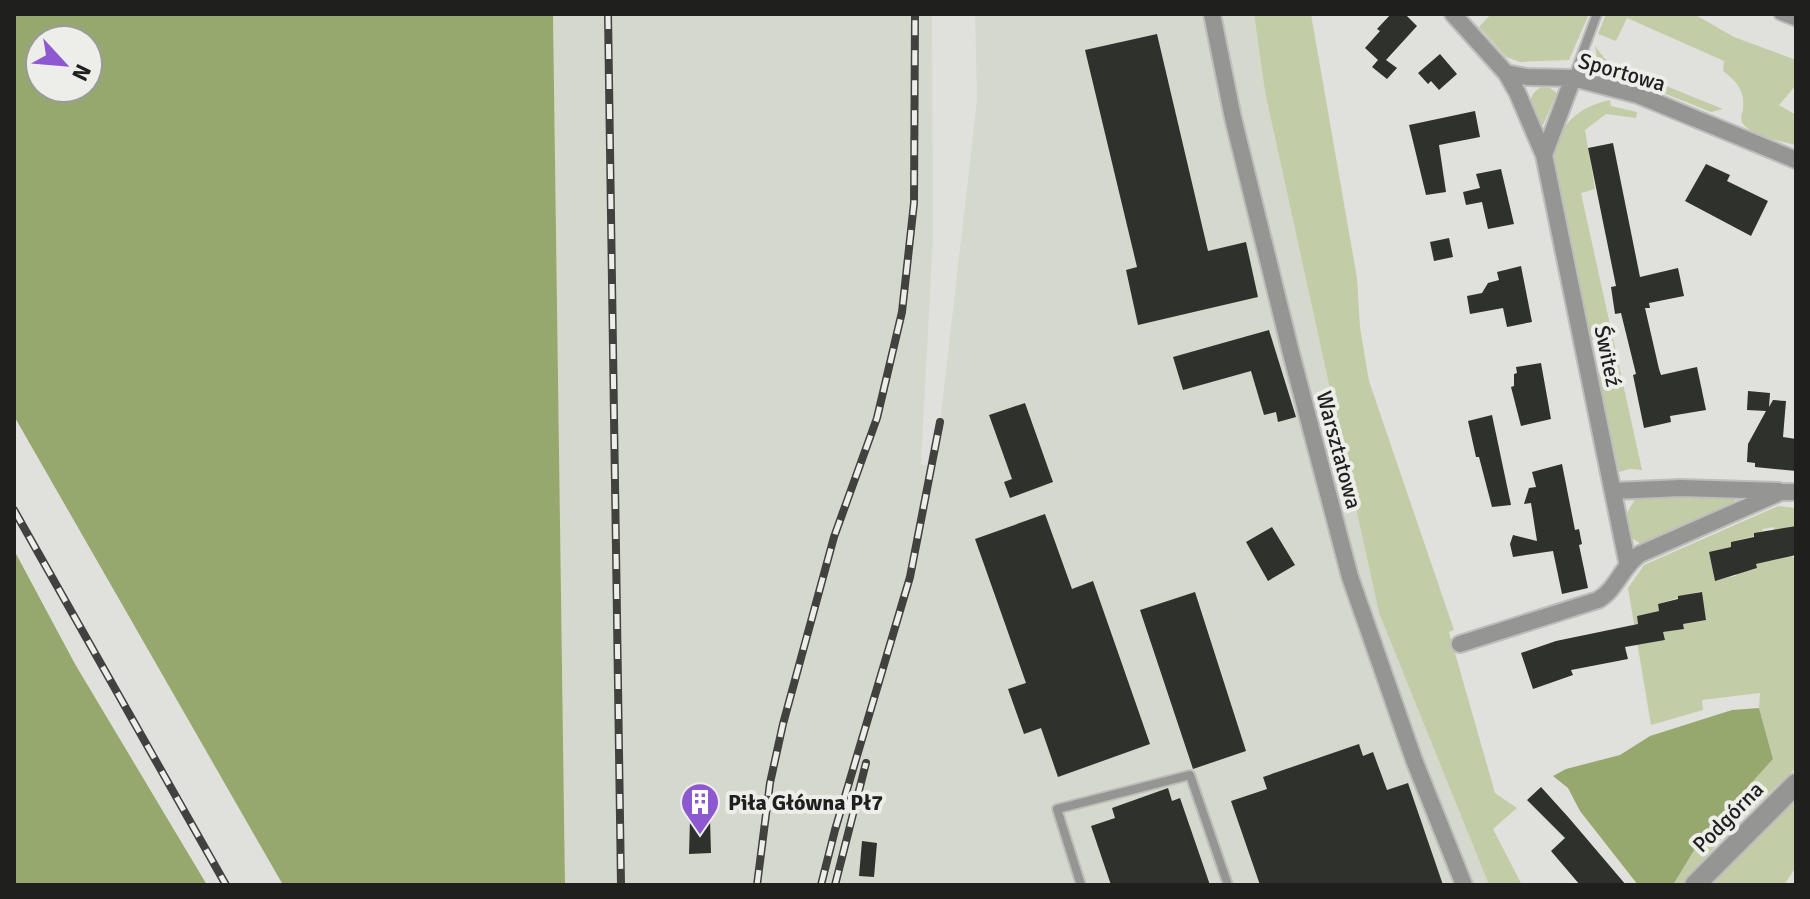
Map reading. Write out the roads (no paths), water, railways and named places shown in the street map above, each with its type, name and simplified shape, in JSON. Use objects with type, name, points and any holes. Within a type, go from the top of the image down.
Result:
[{"type":"street","name":"Warsztatowa","points":[[1212,14],[1251,191],[1350,577],[1414,760],[1464,885]]},
{"type":"street","points":[[1453,14],[1506,73]]},
{"type":"street","points":[[1780,14],[1796,20]]},
{"type":"street","name":"Sportowa","points":[[1506,73],[1527,77],[1573,78],[1638,95],[1796,160]]},
{"type":"street","name":"Świteź","points":[[1506,73],[1544,155],[1628,566]]},
{"type":"street","points":[[1544,155],[1573,78]]},
{"type":"street","points":[[1613,491],[1717,488],[1788,492]]},
{"type":"street","points":[[1460,644],[1598,600],[1610,591],[1640,554],[1788,492]]},
{"type":"street","name":"Podgórna","points":[[1695,885],[1796,784]]},
{"type":"lane","points":[[1573,78],[1597,14]]},
{"type":"lane","points":[[1081,885],[1057,809],[1190,775],[1228,885]]},
{"type":"railway","points":[[608,14],[621,885]]},
{"type":"railway","points":[[757,885],[770,783],[783,724],[834,537],[877,418],[902,312],[914,203],[915,14]]},
{"type":"railway","points":[[821,885],[910,577],[940,422]]},
{"type":"railway","points":[[14,510],[226,885]]},
{"type":"railway","points":[[835,885],[866,763]]},
{"type":"place","name":"Piła Główna Pł7","points":[[700,836]]}]
